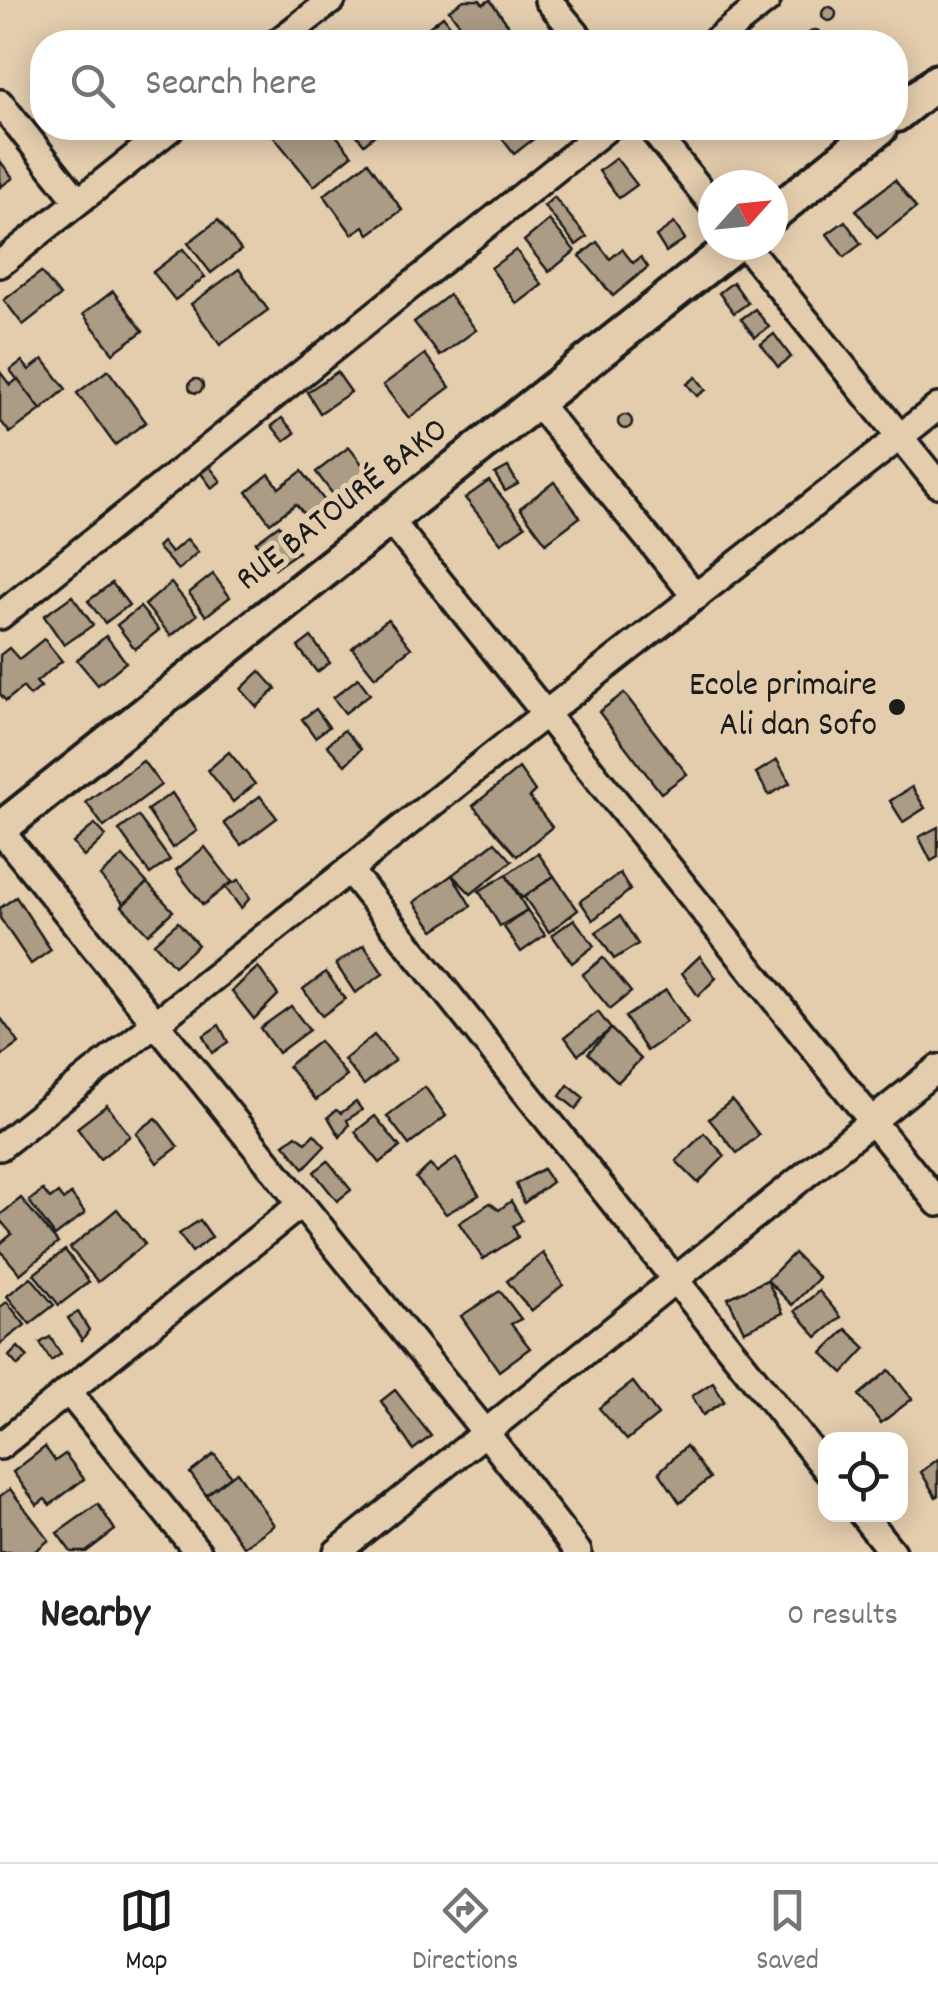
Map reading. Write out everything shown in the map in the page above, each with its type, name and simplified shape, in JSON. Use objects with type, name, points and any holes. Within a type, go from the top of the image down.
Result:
[{"type":"main road","points":[[908,105],[938,81]]},
{"type":"main road","points":[[788,202],[865,140]]},
{"type":"main road","name":"RUE BATOURÉ BAKO","points":[[0,830],[715,260]]},
{"type":"street","points":[[293,30],[332,0]]},
{"type":"street","points":[[548,0],[573,30]]},
{"type":"street","points":[[729,30],[767,0]]},
{"type":"street","points":[[0,102],[78,201]]},
{"type":"street","points":[[0,264],[156,140]]},
{"type":"street","points":[[0,616],[592,140]]},
{"type":"street","points":[[661,140],[698,186]]},
{"type":"street","points":[[757,260],[938,484]]},
{"type":"street","points":[[537,402],[696,597]]},
{"type":"street","points":[[0,1147],[938,407]]},
{"type":"street","points":[[390,520],[938,1203]]},
{"type":"street","points":[[0,830],[578,1552]]},
{"type":"street","points":[[349,870],[818,1458]]},
{"type":"street","points":[[337,1552],[938,1068]]},
{"type":"street","points":[[0,1446],[301,1204]]},
{"type":"street","points":[[68,1392],[198,1552]]},
{"type":"street","points":[[868,1522],[892,1552]]},
{"type":"building","points":[[464,0],[480,0],[483,4],[490,0],[512,30],[464,30],[449,10]]},
{"type":"building","points":[[829,7],[836,14],[829,21],[822,14]]},
{"type":"building","points":[[443,16],[454,30],[425,30]]},
{"type":"building","points":[[276,140],[340,140],[352,155],[314,186]]},
{"type":"building","points":[[503,140],[532,140],[514,154]]},
{"type":"building","points":[[616,158],[637,185],[619,198],[599,171]]},
{"type":"building","points":[[0,161],[13,178],[0,187]]},
{"type":"building","points":[[368,162],[402,210],[369,234],[364,226],[352,234],[324,195]]},
{"type":"building","points":[[895,180],[916,208],[877,238],[856,210]]},
{"type":"building","points":[[554,197],[587,237],[576,245],[544,206]]},
{"type":"building","points":[[218,220],[241,250],[211,273],[188,243]]},
{"type":"building","points":[[549,220],[575,251],[549,272],[524,241]]},
{"type":"building","points":[[845,221],[861,244],[844,257],[827,234]]},
{"type":"building","points":[[674,223],[685,239],[666,252],[656,236]]},
{"type":"building","points":[[597,242],[610,259],[622,249],[633,263],[641,257],[648,267],[613,296],[580,256]]},
{"type":"building","points":[[183,249],[205,277],[175,300],[153,272]]},
{"type":"building","points":[[516,250],[542,285],[517,304],[491,268]]},
{"type":"building","points":[[239,269],[268,310],[220,345],[191,304]]},
{"type":"building","points":[[41,272],[60,296],[23,325],[4,300]]},
{"type":"building","points":[[733,282],[748,303],[734,313],[719,293]]},
{"type":"building","points":[[113,291],[143,331],[113,353],[83,314]]},
{"type":"building","points":[[449,295],[476,330],[440,356],[414,322]]},
{"type":"building","points":[[755,309],[769,327],[755,337],[741,319]]},
{"type":"building","points":[[774,334],[791,357],[778,367],[761,344]]},
{"type":"building","points":[[425,354],[450,387],[409,418],[383,385]]},
{"type":"building","points":[[43,359],[66,389],[41,410],[10,370],[22,361],[29,370]]},
{"type":"building","points":[[108,370],[146,422],[115,445],[77,393]]},
{"type":"building","points":[[0,372],[10,385],[18,379],[41,410],[10,433],[0,420]]},
{"type":"building","points":[[337,372],[351,392],[320,413],[307,392]]},
{"type":"building","points":[[696,377],[706,390],[697,396],[687,384]]},
{"type":"building","points":[[196,379],[203,386],[196,393],[189,386]]},
{"type":"building","points":[[625,415],[632,422],[625,429],[618,422]]},
{"type":"building","points":[[282,418],[295,433],[284,441],[272,426]]},
{"type":"building","points":[[349,447],[374,480],[341,505],[316,472]]},
{"type":"building","points":[[209,466],[221,481],[212,488],[200,472]]},
{"type":"building","points":[[508,467],[518,484],[505,491],[495,474]]},
{"type":"building","points":[[302,471],[327,504],[308,519],[296,504],[270,523],[247,492],[269,474],[279,488]]},
{"type":"building","points":[[489,481],[525,526],[501,543],[465,498]]},
{"type":"building","points":[[554,482],[580,517],[546,543],[520,508]]},
{"type":"building","points":[[279,525],[298,552],[275,568],[256,542]]},
{"type":"building","points":[[187,539],[198,552],[178,570],[157,547],[162,542],[171,553]]},
{"type":"building","points":[[213,574],[230,597],[206,616],[189,593]]},
{"type":"building","points":[[112,583],[129,605],[105,623],[88,601]]},
{"type":"building","points":[[171,583],[197,615],[171,636],[145,605]]},
{"type":"building","points":[[72,596],[93,625],[64,645],[44,616]]},
{"type":"building","points":[[140,607],[159,630],[135,649],[117,625]]},
{"type":"building","points":[[388,619],[411,648],[375,677],[352,648]]},
{"type":"building","points":[[106,636],[126,662],[98,685],[77,660]]},
{"type":"building","points":[[311,637],[330,663],[317,672],[298,647]]},
{"type":"building","points":[[44,639],[62,661],[36,682],[41,687],[30,696],[23,687],[6,701],[0,694],[0,655],[9,648],[19,659]]},
{"type":"building","points":[[260,671],[276,689],[257,707],[241,689]]},
{"type":"building","points":[[358,678],[370,694],[345,713],[333,698]]},
{"type":"building","points":[[624,693],[687,774],[661,793],[599,712]]},
{"type":"building","points":[[316,709],[329,727],[315,737],[302,719]]},
{"type":"building","points":[[344,730],[361,749],[345,765],[327,745]]},
{"type":"building","points":[[229,752],[255,784],[233,802],[208,770]]},
{"type":"building","points":[[777,760],[790,783],[769,795],[756,773]]},
{"type":"building","points":[[143,761],[161,785],[104,827],[86,802]]},
{"type":"building","points":[[519,768],[535,791],[529,797],[552,827],[517,856],[473,806]]},
{"type":"building","points":[[912,787],[925,808],[903,822],[890,801]]},
{"type":"building","points":[[172,793],[197,831],[172,848],[147,810]]},
{"type":"building","points":[[260,796],[277,818],[241,845],[224,823]]},
{"type":"building","points":[[138,816],[170,860],[150,874],[119,830]]},
{"type":"building","points":[[95,824],[106,836],[84,857],[73,843]]},
{"type":"building","points":[[938,827],[938,857],[931,861],[919,837]]},
{"type":"building","points":[[495,842],[512,861],[471,894],[452,875]]},
{"type":"building","points":[[205,847],[232,882],[203,905],[176,870]]},
{"type":"building","points":[[538,853],[554,876],[522,898],[506,875]]},
{"type":"building","points":[[123,856],[147,883],[124,904],[100,876]]},
{"type":"building","points":[[620,873],[630,890],[593,920],[580,901]]},
{"type":"building","points":[[452,875],[471,906],[434,930],[414,902]]},
{"type":"building","points":[[506,875],[527,910],[500,926],[479,891]]},
{"type":"building","points":[[554,876],[578,910],[549,932],[524,897]]},
{"type":"building","points":[[239,880],[250,898],[241,908],[225,887]]},
{"type":"building","points":[[147,883],[173,911],[148,934],[122,906]]},
{"type":"building","points":[[16,897],[51,950],[31,964],[0,918],[0,908]]},
{"type":"building","points":[[527,910],[545,935],[521,952],[504,927]]},
{"type":"building","points":[[620,916],[638,944],[614,959],[596,932]]},
{"type":"building","points":[[574,919],[594,946],[572,963],[552,935]]},
{"type":"building","points":[[178,922],[198,945],[174,966],[154,943]]},
{"type":"building","points":[[364,945],[383,974],[355,993],[336,964]]},
{"type":"building","points":[[700,956],[716,978],[698,996],[682,973]]},
{"type":"building","points":[[603,958],[631,992],[610,1009],[582,975]]},
{"type":"building","points":[[258,967],[278,995],[254,1019],[232,991]]},
{"type":"building","points":[[326,972],[345,999],[322,1016],[303,989]]},
{"type":"building","points":[[666,990],[688,1023],[647,1051],[625,1017]]},
{"type":"building","points":[[291,1006],[309,1030],[278,1053],[260,1028]]},
{"type":"building","points":[[598,1012],[611,1029],[578,1055],[565,1037]]},
{"type":"building","points":[[0,1017],[19,1043],[0,1057]]},
{"type":"building","points":[[219,1025],[228,1042],[212,1053],[203,1036]]},
{"type":"building","points":[[611,1029],[641,1059],[618,1082],[588,1053]]},
{"type":"building","points":[[374,1035],[395,1060],[364,1085],[344,1060]]},
{"type":"building","points":[[319,1041],[347,1076],[316,1100],[288,1066]]},
{"type":"building","points":[[568,1085],[584,1098],[576,1109],[560,1096]]},
{"type":"building","points":[[425,1087],[446,1116],[409,1145],[387,1116]]},
{"type":"building","points":[[732,1100],[759,1135],[737,1153],[709,1119]]},
{"type":"building","points":[[356,1102],[362,1110],[347,1120],[349,1125],[340,1137],[328,1117]]},
{"type":"building","points":[[107,1105],[130,1136],[100,1159],[77,1128]]},
{"type":"building","points":[[375,1116],[400,1147],[380,1163],[355,1132]]},
{"type":"building","points":[[156,1118],[178,1147],[157,1163],[136,1133]]},
{"type":"building","points":[[704,1133],[725,1156],[698,1183],[676,1161]]},
{"type":"building","points":[[314,1134],[325,1146],[304,1168],[284,1144],[296,1135],[306,1142]]},
{"type":"building","points":[[456,1158],[479,1195],[446,1214],[416,1178],[430,1165],[437,1172]]},
{"type":"building","points":[[328,1161],[351,1190],[337,1201],[314,1172]]},
{"type":"building","points":[[543,1169],[552,1182],[524,1203],[516,1184]]},
{"type":"building","points":[[43,1190],[50,1199],[58,1193],[63,1200],[71,1194],[85,1213],[55,1236],[29,1201]]},
{"type":"building","points":[[21,1198],[58,1243],[20,1274],[0,1250],[0,1244],[12,1234],[0,1215]]},
{"type":"building","points":[[511,1201],[522,1220],[513,1226],[518,1237],[483,1259],[459,1223],[490,1203],[499,1210]]},
{"type":"building","points":[[117,1209],[145,1244],[98,1282],[70,1248]]},
{"type":"building","points":[[200,1220],[212,1237],[192,1252],[179,1234]]},
{"type":"building","points":[[65,1250],[89,1282],[59,1305],[34,1274]]},
{"type":"building","points":[[543,1253],[563,1285],[531,1311],[507,1281]]},
{"type":"building","points":[[794,1253],[819,1278],[792,1305],[767,1280]]},
{"type":"building","points":[[31,1277],[54,1305],[30,1324],[7,1296]]},
{"type":"building","points":[[767,1280],[783,1313],[744,1331],[728,1298]]},
{"type":"building","points":[[500,1291],[521,1319],[511,1324],[530,1348],[499,1371],[461,1316]]},
{"type":"building","points":[[819,1291],[841,1317],[817,1337],[795,1311]]},
{"type":"building","points":[[7,1302],[25,1325],[0,1344],[0,1307]]},
{"type":"building","points":[[78,1312],[89,1330],[82,1340],[68,1318]]},
{"type":"building","points":[[846,1329],[866,1348],[843,1373],[822,1353]]},
{"type":"building","points":[[50,1337],[61,1354],[51,1361],[40,1343]]},
{"type":"building","points":[[18,1347],[28,1357],[18,1366],[9,1356]]},
{"type":"building","points":[[889,1370],[912,1399],[881,1423],[859,1395]]},
{"type":"building","points":[[633,1382],[658,1415],[627,1440],[599,1408]]},
{"type":"building","points":[[713,1382],[724,1401],[703,1415],[692,1396]]},
{"type":"building","points":[[395,1390],[431,1436],[413,1450],[381,1401]]},
{"type":"building","points":[[686,1446],[710,1478],[680,1503],[659,1472]]},
{"type":"building","points":[[45,1447],[55,1461],[65,1454],[84,1479],[50,1505],[45,1499],[37,1505],[13,1472]]},
{"type":"building","points":[[214,1454],[231,1476],[206,1495],[190,1473]]},
{"type":"building","points":[[938,1459],[938,1496],[936,1497],[921,1472]]},
{"type":"building","points":[[237,1472],[274,1525],[244,1547],[206,1495]]},
{"type":"building","points":[[10,1489],[49,1540],[34,1552],[0,1552],[0,1496]]},
{"type":"building","points":[[98,1504],[115,1530],[86,1552],[71,1552],[57,1533]]},
{"type":"place","name":"Ecole primaire Ali dan Sofo","points":[[897,707]]}]
